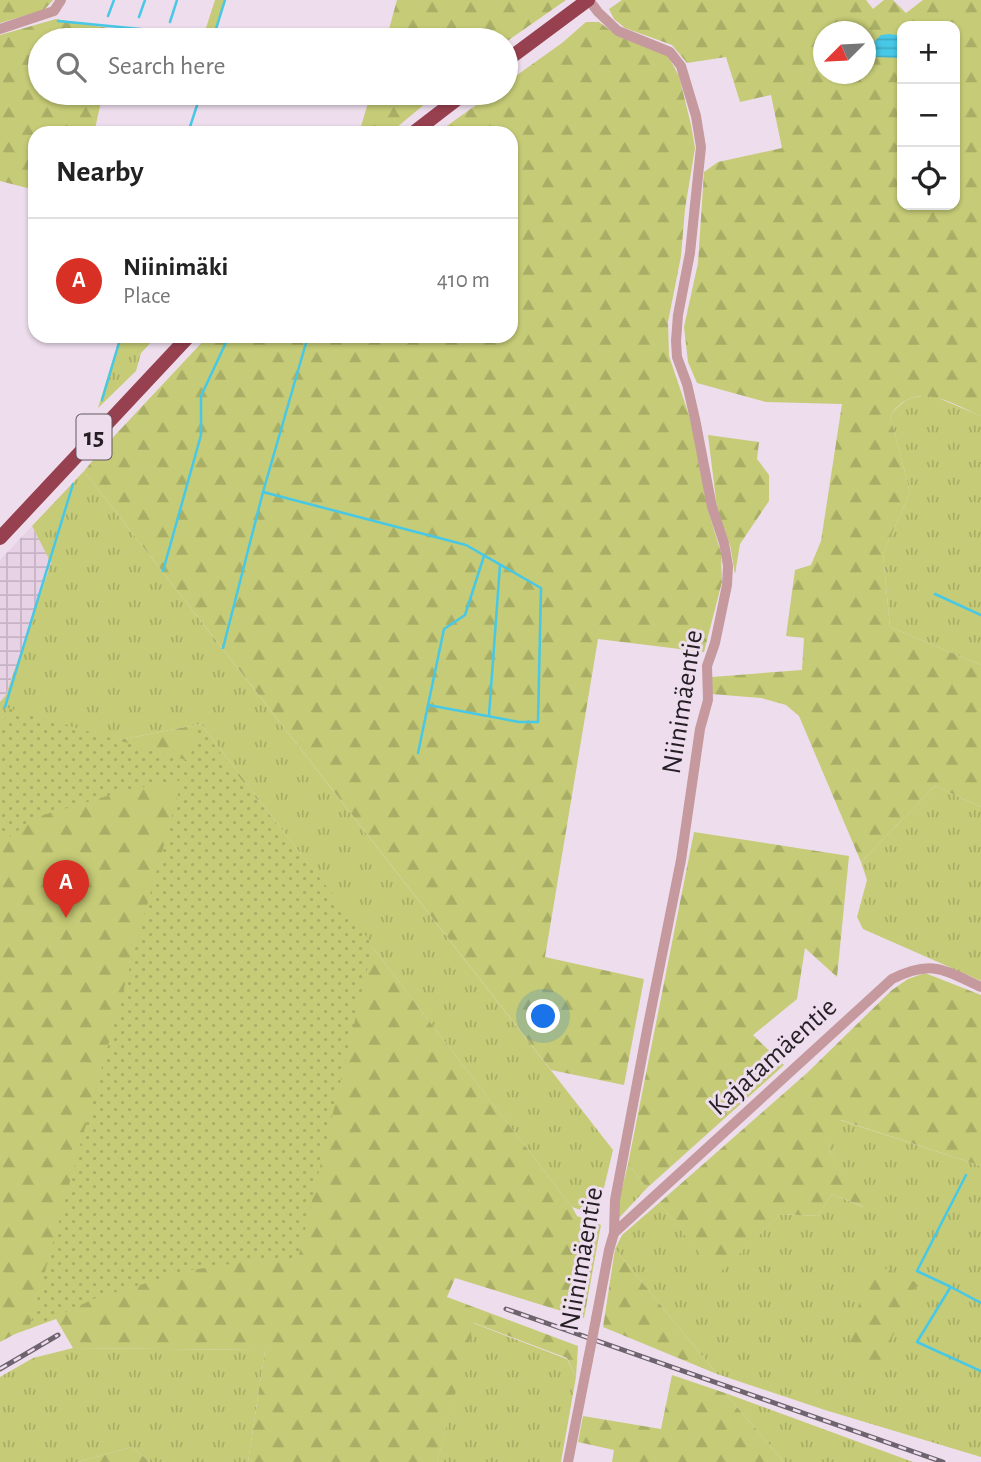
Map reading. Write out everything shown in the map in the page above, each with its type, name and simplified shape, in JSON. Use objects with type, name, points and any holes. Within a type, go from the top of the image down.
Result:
[{"type":"highway","points":[[518,52],[589,0]]},
{"type":"highway","points":[[422,126],[449,105]]},
{"type":"highway","name":"15","points":[[0,538],[182,343]]},
{"type":"street","points":[[0,29],[54,11],[61,0]]},
{"type":"street","name":"Niinimäentie","points":[[568,1462],[608,1250],[614,1233],[615,1200],[681,860],[700,730],[708,700],[707,666],[715,643],[727,585],[728,566],[724,542],[712,507],[687,384],[677,357],[678,315],[690,253],[701,147],[696,116],[681,66],[670,52],[618,31],[589,0]]},
{"type":"street","name":"Kajatamäentie","points":[[614,1233],[892,979],[925,967],[945,970],[981,987]]},
{"type":"shaded area","points":[[32,526],[51,563],[6,695],[0,702],[0,560]]},
{"type":"green space","points":[[0,0],[53,0],[44,10],[0,23]]},
{"type":"green space","points":[[215,0],[226,0],[217,28],[206,28]]},
{"type":"green space","points":[[397,0],[566,0],[518,34],[518,28],[389,28]]},
{"type":"green space","points":[[622,0],[866,0],[873,9],[884,0],[893,0],[906,13],[923,0],[981,0],[981,416],[929,396],[905,401],[890,415],[910,492],[883,554],[890,627],[981,665],[981,807],[935,786],[861,862],[799,716],[786,705],[761,698],[711,694],[712,677],[802,670],[804,638],[786,636],[795,570],[811,565],[821,541],[842,404],[766,402],[697,383],[688,362],[684,327],[698,263],[704,172],[718,162],[782,148],[771,95],[740,102],[726,57],[687,63],[672,45],[625,28],[614,19],[609,9]]},
{"type":"green space","points":[[56,19],[108,28],[28,28],[28,105],[100,105],[96,126],[28,126],[28,188],[0,181],[0,35]]},
{"type":"green space","points":[[586,22],[599,22],[618,36],[668,56],[679,76],[695,148],[681,256],[668,322],[669,356],[690,418],[708,510],[721,553],[722,582],[704,652],[598,639],[545,957],[644,979],[624,1085],[551,1070],[84,471],[201,343],[518,343],[518,126],[447,126],[476,105],[518,105],[518,74]]},
{"type":"green space","points":[[367,105],[424,105],[398,126],[361,126]]},
{"type":"green space","points":[[118,343],[150,343],[141,353],[136,371],[98,408]]},
{"type":"green space","points":[[931,395],[981,416],[981,665],[890,627],[883,554],[910,492],[890,415],[908,400]]},
{"type":"green space","points":[[708,435],[759,442],[757,459],[769,475],[769,501],[740,544],[735,574],[730,545],[717,508]]},
{"type":"green space","points":[[84,471],[613,1150],[598,1213],[592,1214],[572,1207],[201,724],[108,742],[0,717],[0,702],[6,695],[51,563],[32,526]]},
{"type":"green space","points":[[8,708],[189,761],[199,726],[373,945],[298,1259],[250,1261],[192,1270],[98,1297],[29,1329],[182,780],[127,790],[37,817],[0,843],[0,732]]},
{"type":"green space","points":[[0,717],[108,742],[201,724],[577,1216],[601,1225],[584,1318],[455,1278],[447,1297],[578,1346],[576,1377],[567,1358],[474,1323],[437,1462],[248,1462],[265,1350],[73,1348],[56,1319],[0,1342]]},
{"type":"green space","points":[[935,786],[981,807],[981,981],[863,929],[857,917],[867,880],[861,862]]},
{"type":"green space","points":[[694,832],[849,856],[837,977],[805,948],[797,999],[753,1035],[784,1065],[647,1188],[628,1164]]},
{"type":"green space","points":[[925,973],[981,995],[981,1166],[841,1120],[828,1149],[864,1207],[832,1194],[818,1216],[781,1214],[717,1275],[659,1203],[807,1073],[892,990],[908,979]]},
{"type":"green space","points":[[840,1120],[981,1166],[981,1457],[717,1374],[615,1249],[622,1235],[659,1203],[717,1274],[781,1214],[818,1216],[832,1194],[863,1207],[828,1149]]},
{"type":"green space","points":[[628,1164],[647,1188],[619,1218],[616,1213]]},
{"type":"green space","points":[[615,1249],[717,1374],[603,1327]]},
{"type":"green space","points":[[871,1262],[917,1283],[875,1376],[847,1356]]},
{"type":"green space","points":[[473,1323],[567,1359],[576,1377],[561,1462],[437,1462]]},
{"type":"green space","points":[[73,1348],[265,1350],[248,1462],[150,1462],[132,1447],[78,1462],[0,1462],[0,1377],[33,1358]]},
{"type":"green space","points":[[672,1375],[725,1393],[784,1462],[612,1462],[614,1450],[578,1442],[583,1416],[661,1429]]},
{"type":"green space","points":[[725,1393],[913,1462],[784,1462]]},
{"type":"green space","points":[[132,1447],[150,1462],[78,1462]]},
{"type":"water","points":[[881,35],[897,35],[897,58],[876,57],[876,40]]},
{"type":"waterway","points":[[108,16],[114,0]]},
{"type":"waterway","points":[[139,17],[145,0]]},
{"type":"waterway","points":[[170,22],[177,0]]},
{"type":"waterway","points":[[216,28],[225,0]]},
{"type":"waterway","points":[[58,21],[130,28]]},
{"type":"waterway","points":[[190,126],[197,105]]},
{"type":"waterway","points":[[102,400],[119,343]]},
{"type":"waterway","points":[[163,571],[201,435],[201,396],[226,343]]},
{"type":"waterway","points":[[223,648],[263,492],[306,343]]},
{"type":"waterway","points":[[5,707],[73,484]]},
{"type":"waterway","points":[[263,492],[466,545],[541,588],[538,722],[519,722],[428,705]]},
{"type":"waterway","points":[[418,753],[444,629],[465,615],[484,556]]},
{"type":"waterway","points":[[489,715],[500,565]]},
{"type":"waterway","points":[[935,594],[981,615]]},
{"type":"waterway","points":[[966,1175],[917,1271],[981,1303]]},
{"type":"waterway","points":[[950,1288],[917,1342],[981,1371]]},
{"type":"railway","points":[[506,1309],[943,1462]]},
{"type":"railway","points":[[0,1369],[58,1335]]},
{"type":"place","name":"Niinimäki","points":[[66,918]]}]
